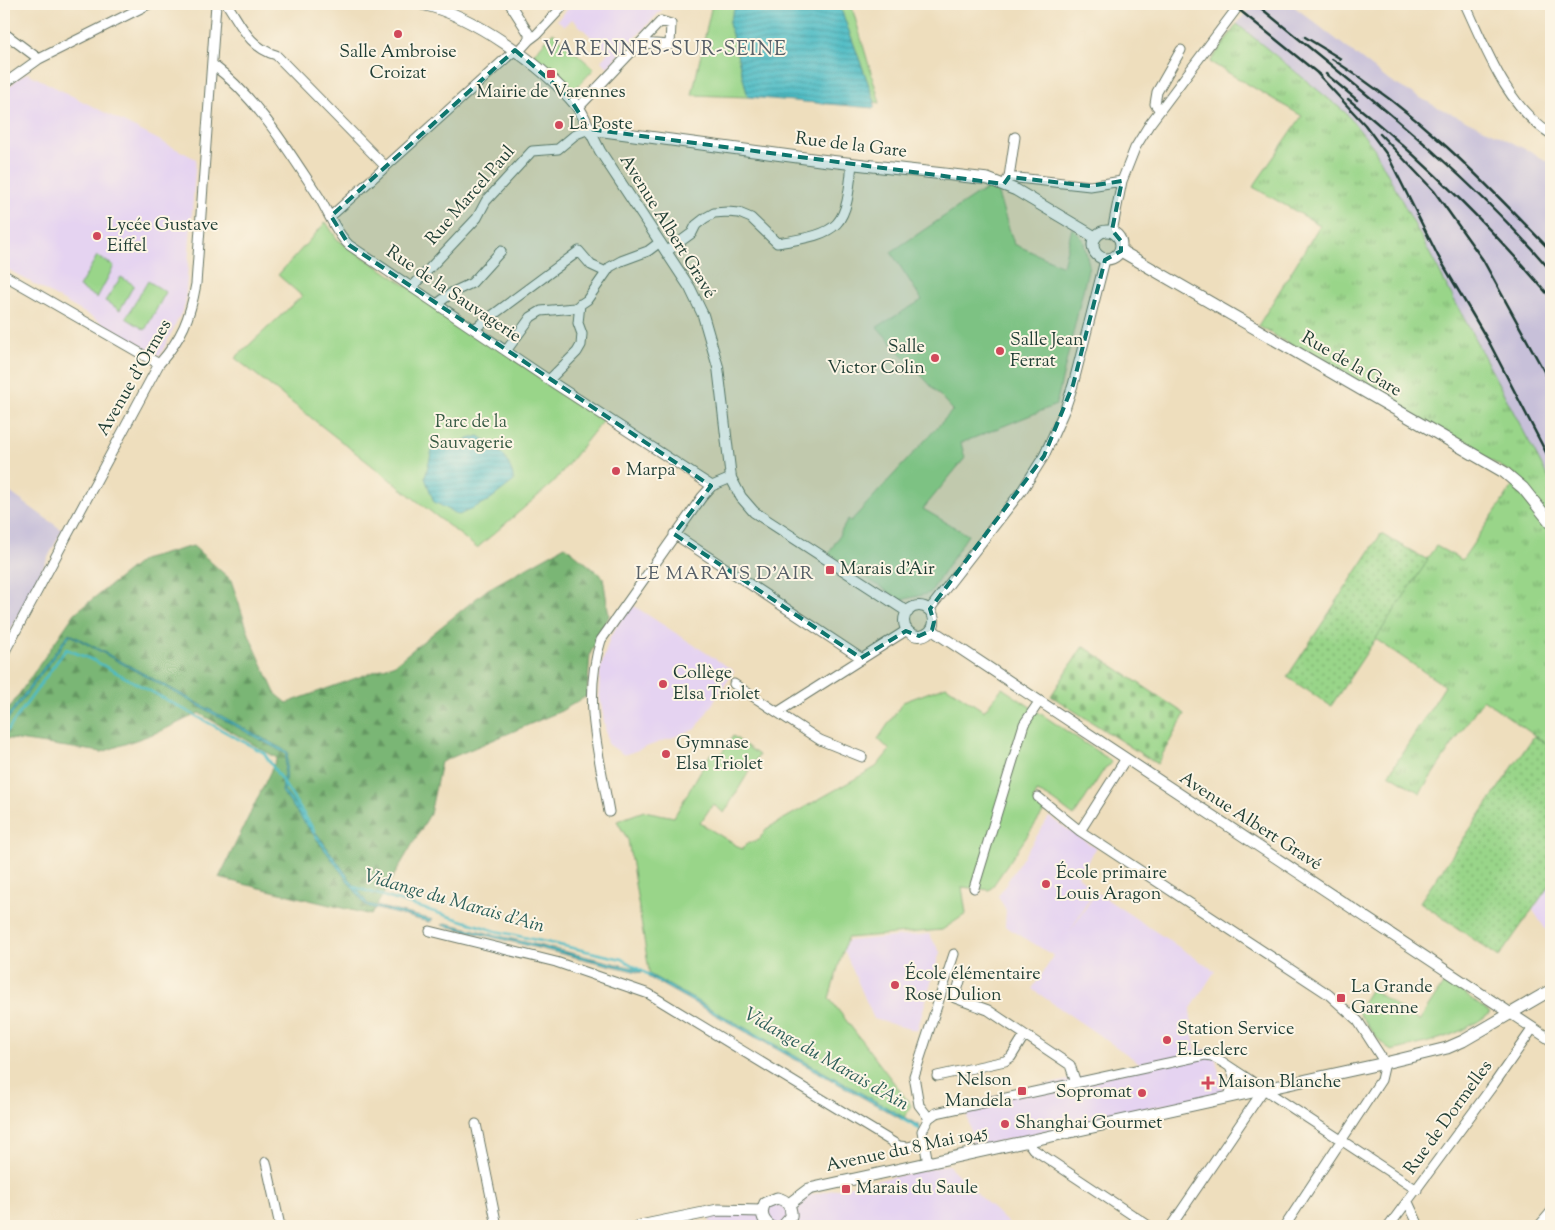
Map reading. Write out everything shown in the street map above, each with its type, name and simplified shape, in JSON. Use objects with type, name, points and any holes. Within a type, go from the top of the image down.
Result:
[{"type":"main road","points":[[422,4],[460,18],[517,51],[579,107],[589,130]]},
{"type":"main road","name":"Rue de la Gare","points":[[589,130],[1007,181],[1095,238]]},
{"type":"main road","points":[[1103,232],[1112,232],[1119,237],[1121,251],[1117,256],[1105,260],[1096,254],[1093,243],[1095,238],[1103,232]]},
{"type":"main road","name":"Rue de la Gare","points":[[1121,251],[1504,472],[1523,488],[1551,523]]},
{"type":"main road","name":"Avenue du 8 Mai 1945","points":[[789,1204],[809,1189],[1028,1142],[1264,1088],[1384,1064],[1447,1048],[1512,1014],[1551,990]]},
{"type":"main road","points":[[770,1226],[764,1220],[762,1211],[765,1203],[773,1198],[782,1199],[789,1204],[791,1217],[783,1226]]},
{"type":"main road","points":[[640,1226],[718,1210],[762,1211]]},
{"type":"street","points":[[4,84],[38,59],[149,4]]},
{"type":"street","name":"Avenue d'Ormes","points":[[4,652],[159,364],[176,345],[192,310],[196,284],[216,4]]},
{"type":"street","points":[[227,4],[252,43],[266,53],[276,55],[384,166]]},
{"type":"street","points":[[510,4],[526,28],[529,40]]},
{"type":"street","points":[[331,216],[384,166],[537,34],[565,4]]},
{"type":"street","points":[[1112,232],[1122,181],[1135,148],[1160,110],[1240,4]]},
{"type":"street","points":[[1465,4],[1513,97],[1534,121],[1551,134]]},
{"type":"street","points":[[4,33],[38,59]]},
{"type":"street","points":[[579,107],[641,43]]},
{"type":"street","points":[[1160,110],[1155,104],[1157,92],[1181,50]]},
{"type":"street","name":"Rue de la Sauvagerie","points":[[212,64],[230,78],[283,142],[331,216],[343,239],[349,245],[549,380],[712,486]]},
{"type":"street","name":"Avenue Albert Gravé","points":[[589,130],[600,151],[690,288],[709,332],[718,367],[731,478],[740,497],[754,512],[908,612]]},
{"type":"street","name":"Rue Marcel Paul","points":[[412,287],[477,218],[486,201],[532,151],[558,149],[576,134],[589,130]]},
{"type":"street","points":[[1015,137],[1007,181],[1090,186],[1122,181]]},
{"type":"street","points":[[666,252],[692,233],[696,225],[714,213],[739,213],[751,218],[777,243],[829,230],[842,218],[847,209],[852,163]]},
{"type":"street","points":[[506,351],[531,317],[541,311],[575,308],[586,300],[606,272],[621,261],[648,251],[660,242]]},
{"type":"street","points":[[437,304],[453,292],[472,283],[501,251]]},
{"type":"street","points":[[474,329],[579,251],[591,265],[606,272]]},
{"type":"street","points":[[929,610],[1022,489],[1044,456],[1070,393],[1105,260]]},
{"type":"street","points":[[4,275],[159,364]]},
{"type":"street","points":[[549,380],[577,352],[581,345],[582,334],[578,323],[580,304]]},
{"type":"street","points":[[609,812],[590,706],[595,659],[601,640],[674,534],[712,486],[731,478]]},
{"type":"street","points":[[674,534],[861,658]]},
{"type":"street","points":[[916,607],[929,610],[934,617],[932,630],[920,636],[907,630],[904,621],[908,612],[916,607]]},
{"type":"street","points":[[778,712],[907,630]]},
{"type":"street","name":"Avenue Albert Gravé","points":[[932,630],[1125,760],[1551,1040]]},
{"type":"street","points":[[734,684],[826,744],[862,757]]},
{"type":"street","points":[[974,888],[1024,724],[1039,702]]},
{"type":"street","points":[[1080,831],[1125,760]]},
{"type":"street","points":[[1038,797],[1080,831],[1328,994],[1358,1021],[1384,1064],[1381,1080],[1285,1226]]},
{"type":"street","points":[[430,931],[556,962],[649,994],[899,1146],[908,1147],[923,1143]]},
{"type":"street","points":[[929,1118],[919,1105],[914,1076],[954,954]]},
{"type":"street","points":[[962,974],[955,998],[988,1010],[1024,1036],[1070,1065],[1076,1083]]},
{"type":"street","name":"Rue de Dormelles","points":[[1389,1226],[1533,1028]]},
{"type":"street","points":[[937,1076],[1004,1061],[1011,1056],[1024,1036]]},
{"type":"street","points":[[928,1163],[922,1131],[929,1118],[936,1113],[1205,1055],[1212,1056],[1264,1088],[1416,1190]]},
{"type":"street","points":[[1229,1096],[1235,1078],[1230,1067]]},
{"type":"street","points":[[1172,1226],[1264,1088]]},
{"type":"street","points":[[476,1124],[497,1226]]},
{"type":"street","points":[[1028,1142],[1033,1149],[1149,1226]]},
{"type":"street","points":[[266,1162],[280,1226]]},
{"type":"street","points":[[1408,1202],[1419,1226]]},
{"type":"street","points":[[1539,1226],[1551,1212]]},
{"type":"highlighted area","points":[[515,50],[569,97],[589,129],[1004,184],[1009,177],[1090,186],[1122,181],[1112,230],[1121,241],[1121,251],[1105,260],[1073,385],[1044,456],[930,609],[934,622],[932,630],[919,636],[906,631],[861,658],[674,534],[711,486],[349,245],[331,216]]},
{"type":"shaded area","points":[[573,4],[667,4],[608,67],[601,61],[608,53],[583,29],[572,19],[565,26],[557,20]]},
{"type":"shaded area","points":[[1252,4],[1291,4],[1388,80],[1435,106],[1502,137],[1551,163],[1551,483],[1374,148],[1345,113],[1237,24]]},
{"type":"shaded area","name":"Lycée Gustave Eiffel","points":[[27,73],[196,159],[185,305],[160,356],[4,267],[4,93],[17,79]]},
{"type":"shaded area","points":[[4,488],[62,530],[4,644]]},
{"type":"shaded area","name":"Collège Elsa Triolet","points":[[631,604],[734,671],[696,729],[624,755],[608,744],[599,693],[600,670],[610,637]]},
{"type":"shaded area","points":[[1049,817],[1096,848],[1078,876],[1094,891],[1069,933],[1096,892],[1215,971],[1190,1010],[1195,1050],[1213,1049],[1224,1092],[973,1147],[965,1103],[1141,1064],[1032,989],[1054,956],[1005,926],[1006,910],[998,896]]},
{"type":"shaded area","points":[[1551,883],[1551,938],[1533,910]]},
{"type":"shaded area","name":"École élémentaire Rose Dulion","points":[[929,934],[940,952],[917,1031],[874,1019],[844,950],[847,941]]},
{"type":"shaded area","points":[[948,1165],[1011,1226],[711,1226],[709,1217]]},
{"type":"green space","points":[[712,4],[746,4],[745,9],[735,7],[729,23],[748,97],[692,95]]},
{"type":"green space","points":[[839,4],[851,4],[880,103],[875,102]]},
{"type":"green space","points":[[1237,24],[1346,113],[1374,148],[1551,483],[1551,747],[1483,699],[1420,793],[1389,774],[1445,686],[1371,636],[1436,546],[1462,560],[1519,477],[1258,326],[1320,225],[1253,187],[1302,116],[1210,62]]},
{"type":"green space","points":[[553,32],[594,69],[571,93],[531,57]]},
{"type":"green space","points":[[995,185],[1014,244],[1063,266],[1072,228],[1083,239],[1089,265],[1056,405],[961,443],[965,458],[923,509],[968,535],[930,593],[901,600],[829,554],[848,519],[851,521],[953,410],[877,327],[922,300],[891,252],[976,195]]},
{"type":"green space","name":"Parc de la Sauvagerie","points":[[326,222],[337,239],[604,419],[553,483],[477,548],[235,358],[302,296],[278,275]]},
{"type":"green space","points":[[97,256],[114,266],[97,298],[79,287]]},
{"type":"green space","points":[[121,277],[134,285],[120,310],[105,301]]},
{"type":"green space","points":[[148,281],[166,292],[145,330],[126,318]]},
{"type":"green space","points":[[1381,534],[1428,560],[1331,706],[1287,677]]},
{"type":"green space","points":[[193,546],[231,580],[250,637],[275,693],[287,703],[395,664],[488,589],[565,546],[603,577],[609,616],[590,654],[587,696],[561,711],[441,762],[430,814],[371,915],[219,878],[277,758],[199,713],[161,731],[102,752],[4,738],[4,716],[75,613],[142,560]]},
{"type":"green space","points":[[1083,646],[1185,714],[1157,764],[1051,696]]},
{"type":"green space","points":[[946,686],[984,711],[1002,688],[1110,760],[1111,764],[1105,768],[1074,816],[1043,794],[1037,792],[1033,801],[1045,810],[990,890],[962,887],[966,914],[942,930],[847,938],[829,998],[911,1105],[904,1120],[650,977],[628,840],[617,821],[644,811],[674,817],[711,753],[719,757],[733,736],[759,755],[724,813],[713,804],[700,823],[742,849],[746,844],[759,840],[766,829],[876,767],[890,750],[878,739],[903,702]]},
{"type":"green space","points":[[1534,736],[1551,747],[1551,883],[1499,957],[1420,902]]},
{"type":"green space","points":[[1446,980],[1490,1013],[1467,1028],[1443,1038],[1391,1051],[1377,1038],[1357,1011],[1371,989],[1419,1021]]},
{"type":"water","points":[[746,4],[839,4],[875,102],[874,108],[748,97],[729,23],[735,7],[744,10]]},
{"type":"water","points":[[479,436],[492,445],[506,459],[514,481],[488,501],[459,515],[434,502],[425,478],[432,450]]},
{"type":"water","points":[[69,633],[288,752],[284,791],[368,904],[433,920],[429,922],[366,906],[282,792],[286,754],[70,635],[4,725],[4,721]]},
{"type":"water","points":[[445,923],[642,970],[642,973],[442,925]]},
{"type":"water","points":[[647,973],[920,1126],[919,1129],[648,977]]},
{"type":"waterway","name":"Vidange du Marais d'Ain","points":[[4,735],[66,649],[95,661],[264,753],[314,830]]},
{"type":"waterway","name":"Vidange du Marais d'Ain","points":[[354,887],[496,931],[622,959],[649,975]]},
{"type":"waterway","name":"Vidange du Marais d'Ain","points":[[902,1119],[921,1130]]},
{"type":"railway","points":[[1232,4],[1321,76]]},
{"type":"railway","points":[[1256,4],[1371,98],[1447,164],[1518,234],[1551,271]]},
{"type":"railway","points":[[1305,37],[1341,59]]},
{"type":"railway","points":[[1332,59],[1364,80],[1422,125],[1474,172],[1551,251]]},
{"type":"railway","points":[[1316,72],[1365,125],[1388,156],[1438,256],[1490,344],[1551,462]]},
{"type":"railway","points":[[1326,74],[1357,100]]},
{"type":"railway","points":[[1348,99],[1429,169],[1504,245],[1551,298]]},
{"type":"railway","points":[[1380,134],[1434,191],[1483,260],[1551,384]]},
{"type":"place","name":"Salle Ambroise Croizat","points":[[398,34]]},
{"type":"place","name":"Mairie de Varennes","points":[[551,74]]},
{"type":"place","name":"La Poste","points":[[559,125]]},
{"type":"place","name":"Lycée Gustave Eiffel","points":[[97,236]]},
{"type":"place","name":"Salle Jean Ferrat","points":[[1000,351]]},
{"type":"place","name":"Salle Victor Colin","points":[[935,358]]},
{"type":"place","name":"Marpa","points":[[616,471]]},
{"type":"place","name":"Marais d'Air","points":[[830,570]]},
{"type":"place","name":"Collège Elsa Triolet","points":[[663,684]]},
{"type":"place","name":"Gymnase Elsa Triolet","points":[[666,754]]},
{"type":"place","name":"École primaire Louis Aragon","points":[[1046,884]]},
{"type":"place","name":"École élémentaire Rose Dulion","points":[[895,985]]},
{"type":"place","name":"La Grande Garenne","points":[[1341,998]]},
{"type":"place","name":"Station Service E.Leclerc","points":[[1167,1040]]},
{"type":"place","name":"Maison Blanche","points":[[1208,1083]]},
{"type":"place","name":"Nelson Mandela","points":[[1022,1091]]},
{"type":"place","name":"Sopromat","points":[[1142,1093]]},
{"type":"place","name":"Shanghai Gourmet","points":[[1005,1124]]},
{"type":"place","name":"Marais du Saule","points":[[846,1189]]},
{"type":"district","name":"VARENNES-SUR-SEINE","points":[[665,50]]},
{"type":"district","name":"LE MARAIS D'AIR","points":[[725,574]]}]
